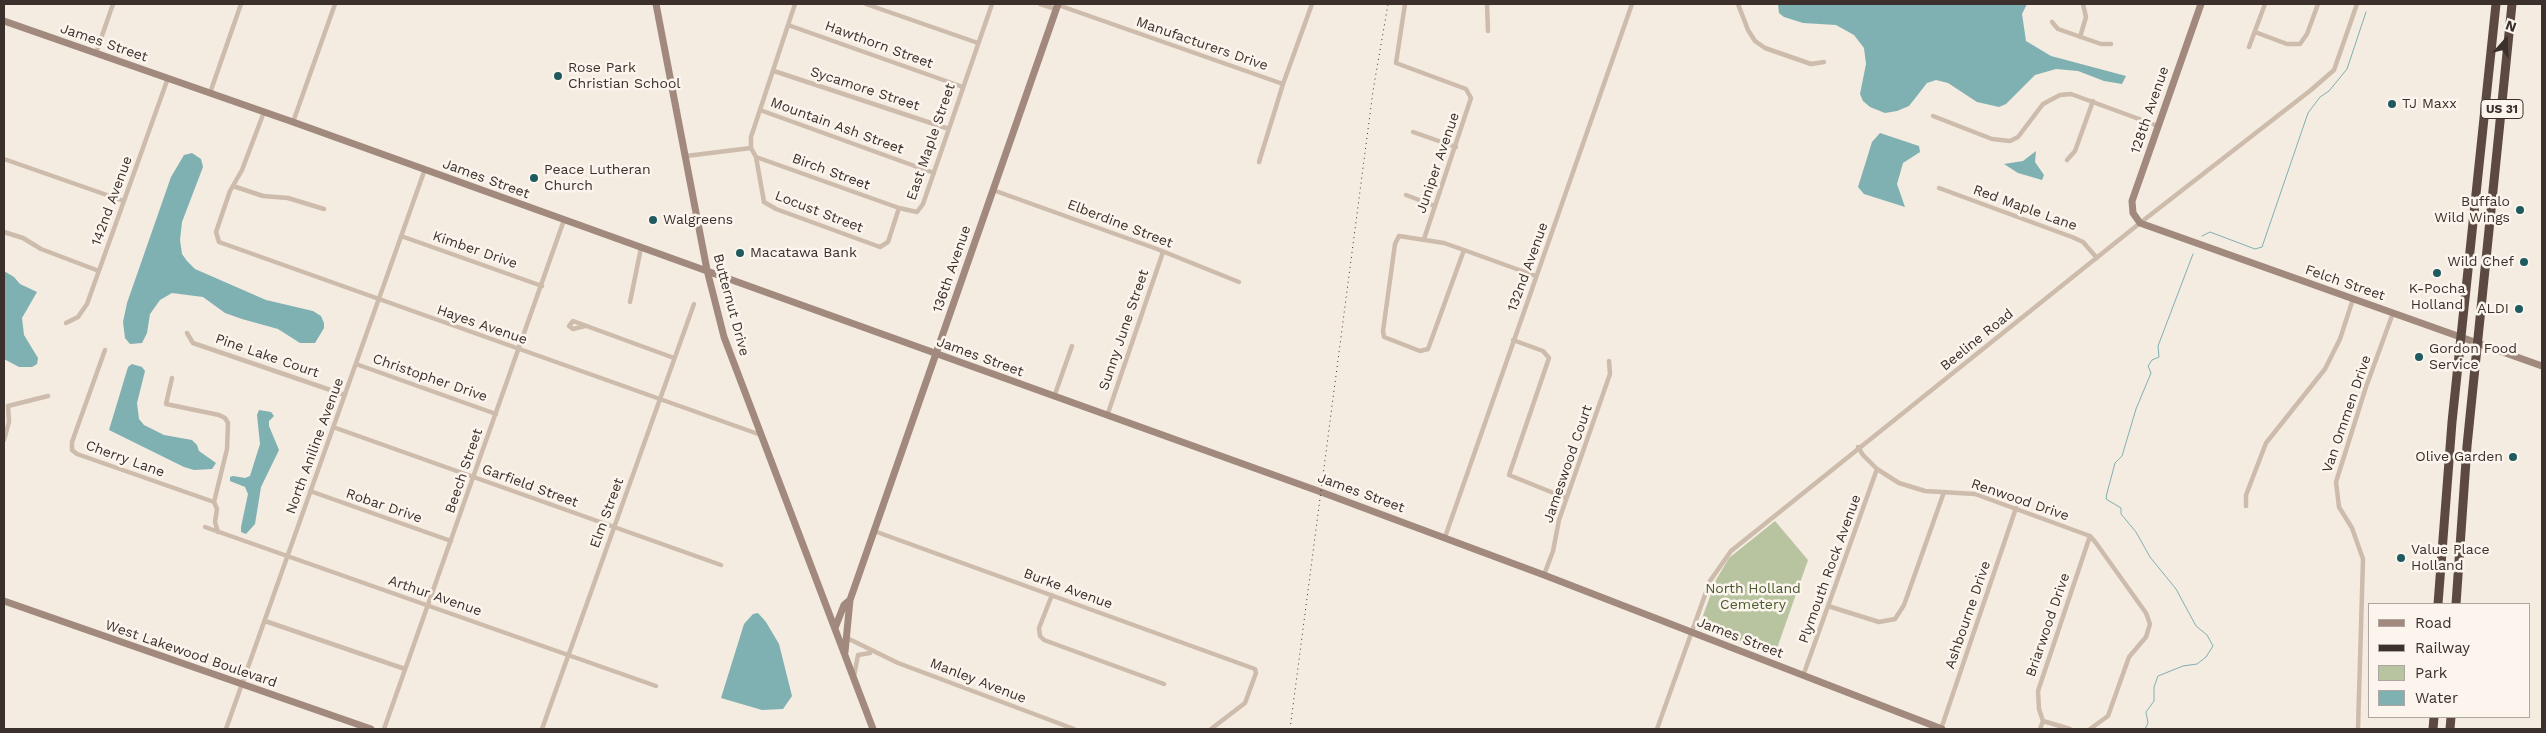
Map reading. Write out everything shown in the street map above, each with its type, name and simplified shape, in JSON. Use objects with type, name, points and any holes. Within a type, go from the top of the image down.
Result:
[{"type":"highway","name":"US 31","points":[[2438,603],[2448,470],[2496,4]]},
{"type":"highway","name":"US 31","points":[[2456,603],[2464,478],[2512,4]]},
{"type":"highway","points":[[2475,205],[2484,207],[2491,214]]},
{"type":"highway","points":[[2448,470],[2455,477],[2464,478]]},
{"type":"street","points":[[96,53],[113,4]]},
{"type":"street","points":[[210,92],[241,4]]},
{"type":"street","points":[[294,122],[335,4]]},
{"type":"street","name":"Butternut Drive","points":[[656,4],[707,270],[724,337],[873,729]]},
{"type":"street","points":[[756,157],[752,148],[753,126],[774,71],[795,4]]},
{"type":"street","points":[[866,4],[978,43]]},
{"type":"street","name":"East Maple Street","points":[[866,242],[880,247],[886,245],[899,208],[912,212],[917,212],[921,209],[992,4]]},
{"type":"street","name":"Manufacturers Drive","points":[[1040,4],[1058,6],[1283,84]]},
{"type":"street","points":[[1259,162],[1283,84],[1312,4]]},
{"type":"street","name":"Juniper Avenue","points":[[1405,4],[1396,63],[1466,90],[1470,95],[1470,104],[1424,239]]},
{"type":"street","points":[[1486,4],[1488,31]]},
{"type":"street","name":"132nd Avenue","points":[[1445,537],[1632,4]]},
{"type":"street","points":[[1738,4],[1748,30],[1760,44],[1811,64],[1824,62]]},
{"type":"street","points":[[2080,37],[2086,17],[2083,4]]},
{"type":"street","name":"128th Avenue","points":[[2140,223],[2133,214],[2132,201],[2201,4]]},
{"type":"street","points":[[2249,47],[2265,4]]},
{"type":"street","points":[[2255,32],[2288,44],[2300,44],[2307,34],[2318,4]]},
{"type":"street","name":"Beeline Road","points":[[1657,729],[1710,581],[1727,555],[1858,447],[2334,70],[2357,4]]},
{"type":"street","name":"136th Avenue","points":[[845,652],[850,600],[1058,6]]},
{"type":"street","name":"James Street","points":[[4,21],[294,122],[1445,537],[1942,729]]},
{"type":"street","points":[[2052,22],[2058,29],[2101,44],[2111,44]]},
{"type":"street","name":"Hawthorn Street","points":[[788,25],[963,87]]},
{"type":"street","name":"Sycamore Street","points":[[774,71],[949,129]]},
{"type":"street","name":"142nd Avenue","points":[[66,324],[82,313],[168,78]]},
{"type":"street","points":[[1934,116],[2005,142],[2018,137],[2040,107],[2053,98],[2071,94],[2158,126]]},
{"type":"street","points":[[2067,160],[2075,150],[2093,101]]},
{"type":"street","name":"Mountain Ash Street","points":[[760,110],[934,173]]},
{"type":"street","points":[[264,112],[242,170],[233,186],[263,196],[288,198],[324,209]]},
{"type":"street","points":[[1414,132],[1456,147]]},
{"type":"street","points":[[686,156],[752,148]]},
{"type":"street","name":"Locust Street","points":[[756,157],[764,202],[866,242]]},
{"type":"street","name":"Birch Street","points":[[756,157],[899,208]]},
{"type":"street","points":[[4,160],[124,201]]},
{"type":"street","name":"North Aniline Avenue","points":[[226,729],[425,169]]},
{"type":"street","name":"Hayes Avenue","points":[[233,186],[216,236],[223,244],[761,435]]},
{"type":"street","name":"Red Maple Lane","points":[[1939,188],[2072,237],[2083,242],[2097,258]]},
{"type":"street","name":"Elberdine Street","points":[[993,190],[1239,282]]},
{"type":"street","points":[[1406,195],[1434,206]]},
{"type":"street","name":"Beech Street","points":[[384,729],[475,478],[564,220]]},
{"type":"street","name":"Felch Street","points":[[2140,223],[2542,366]]},
{"type":"street","points":[[4,232],[23,238],[41,249],[99,270]]},
{"type":"street","name":"Kimber Drive","points":[[401,236],[542,286]]},
{"type":"street","points":[[1464,250],[1431,344],[1424,352],[1384,337],[1383,331],[1397,239],[1404,236],[1424,239],[1464,250],[1536,276]]},
{"type":"street","points":[[630,302],[641,248]]},
{"type":"street","name":"Sunny June Street","points":[[1107,416],[1162,252]]},
{"type":"street","points":[[2246,506],[2246,494],[2266,443],[2326,369],[2340,339],[2353,299]]},
{"type":"street","name":"Elm Street","points":[[542,729],[694,304]]},
{"type":"street","name":"Van Ommen Drive","points":[[2358,729],[2363,559],[2352,528],[2339,507],[2336,482],[2366,387],[2393,313]]},
{"type":"street","points":[[585,326],[674,358]]},
{"type":"street","name":"Pine Lake Court","points":[[187,333],[193,343],[345,395]]},
{"type":"street","points":[[1513,340],[1543,351],[1549,358],[1509,475],[1566,498]]},
{"type":"street","points":[[1054,397],[1072,346]]},
{"type":"street","name":"Cherry Lane","points":[[105,350],[72,442],[72,450],[214,502]]},
{"type":"street","name":"Jameswood Court","points":[[1544,575],[1553,551],[1566,498],[1610,374],[1609,361]]},
{"type":"street","name":"Christopher Drive","points":[[356,364],[496,414]]},
{"type":"street","points":[[172,378],[166,404],[225,418],[229,433],[214,502],[217,508],[215,522],[218,532]]},
{"type":"street","points":[[8,406],[48,396]]},
{"type":"street","points":[[4,401],[8,406],[10,422],[4,440]]},
{"type":"street","name":"Garfield Street","points":[[333,427],[721,565]]},
{"type":"street","name":"Renwood Drive","points":[[1858,447],[1877,469],[1890,478],[1911,487],[1975,494],[2090,536],[2096,543],[2146,613],[2150,624],[2146,637],[2128,657],[2108,716],[2090,729]]},
{"type":"street","name":"Plymouth Rock Avenue","points":[[1804,676],[1877,469]]},
{"type":"street","name":"Robar Drive","points":[[310,491],[451,541]]},
{"type":"street","points":[[1828,606],[1879,622],[1895,618],[1904,605],[1944,492]]},
{"type":"street","name":"Ashbourne Drive","points":[[1942,729],[2016,508]]},
{"type":"street","name":"Arthur Avenue","points":[[205,527],[656,686]]},
{"type":"street","name":"Burke Avenue","points":[[874,531],[1254,669],[1256,673],[1245,703],[1240,709],[1217,722],[1211,729]]},
{"type":"street","name":"Briarwood Drive","points":[[2043,721],[2039,709],[2038,691],[2090,536]]},
{"type":"street","points":[[1052,595],[1039,628],[1040,636],[1044,640],[1164,684]]},
{"type":"street","name":"136th Avenue","points":[[835,629],[844,605],[850,600]]},
{"type":"street","name":"West Lakewood Boulevard","points":[[4,601],[371,729]]},
{"type":"street","points":[[265,621],[405,669]]},
{"type":"street","name":"Manley Avenue","points":[[847,638],[874,653],[1074,729]]},
{"type":"street","points":[[854,678],[858,655],[863,652],[874,653]]},
{"type":"street","points":[[2040,729],[2043,721],[2070,729]]},
{"type":"green space","name":"North Holland Cemetery","points":[[1775,521],[1808,560],[1775,654],[1701,627],[1700,624],[1716,580],[1729,558]]},
{"type":"water","points":[[1778,4],[2027,4],[2022,14],[2026,41],[2051,56],[2126,76],[2122,84],[2104,81],[2078,71],[2056,69],[2035,75],[2006,104],[1999,107],[1977,102],[1948,83],[1936,80],[1927,83],[1909,106],[1885,113],[1870,107],[1863,101],[1860,94],[1866,64],[1864,48],[1854,35],[1836,25],[1803,23],[1784,17],[1779,13]]},
{"type":"water","points":[[1880,133],[1919,146],[1920,152],[1903,163],[1897,184],[1905,207],[1864,194],[1858,187],[1872,142]]},
{"type":"water","points":[[2036,151],[2035,162],[2044,175],[2042,180],[2018,173],[2004,164],[2023,161]]},
{"type":"water","points":[[192,153],[201,159],[203,167],[182,222],[180,240],[182,254],[195,269],[266,300],[313,311],[321,316],[324,328],[315,343],[300,343],[278,329],[225,313],[203,297],[172,293],[160,300],[150,314],[147,333],[142,343],[130,344],[125,338],[123,322],[127,303],[171,177],[184,155]]},
{"type":"water","points":[[4,271],[14,277],[20,284],[37,292],[22,318],[24,335],[38,358],[37,364],[32,367],[19,367],[4,359]]},
{"type":"water","points":[[132,364],[142,367],[145,371],[137,403],[139,419],[144,425],[164,435],[192,440],[197,445],[199,451],[216,463],[212,469],[194,470],[184,467],[109,430],[128,367]]},
{"type":"water","points":[[259,410],[271,412],[274,416],[269,421],[269,426],[279,450],[261,487],[255,524],[246,534],[241,532],[241,527],[248,494],[245,487],[230,481],[230,477],[245,478],[250,476],[260,444],[257,415]]},
{"type":"water","points":[[758,613],[766,622],[779,644],[792,696],[783,709],[762,710],[721,698],[744,624],[753,614]]},
{"type":"waterway","points":[[2202,236],[2210,232],[2255,249],[2262,247],[2308,113],[2320,97],[2329,91],[2347,69],[2366,12]]},
{"type":"waterway","points":[[2145,729],[2148,723],[2146,712],[2154,701],[2154,687],[2158,676],[2183,666],[2197,664],[2206,657],[2213,646],[2207,635],[2196,626],[2176,589],[2150,557],[2136,532],[2121,514],[2121,508],[2106,499],[2115,463],[2122,456],[2136,409],[2151,373],[2148,366],[2152,360],[2159,357],[2158,346],[2193,254]]},
{"type":"railway","points":[[1290,729],[1373,91],[1388,4]]},
{"type":"place","name":"Rose Park Christian School","points":[[558,76]]},
{"type":"place","name":"TJ Maxx","points":[[2392,104]]},
{"type":"place","name":"Peace Lutheran Church","points":[[534,178]]},
{"type":"place","name":"Buffalo Wild Wings","points":[[2520,210]]},
{"type":"place","name":"Walgreens","points":[[653,220]]},
{"type":"place","name":"Macatawa Bank","points":[[740,253]]},
{"type":"place","name":"Wild Chef","points":[[2524,262]]},
{"type":"place","name":"K-Pocha Holland","points":[[2437,273]]},
{"type":"place","name":"ALDI","points":[[2519,309]]},
{"type":"place","name":"Gordon Food Service","points":[[2419,357]]},
{"type":"place","name":"Olive Garden","points":[[2513,457]]},
{"type":"place","name":"Value Place Holland","points":[[2401,558]]}]
